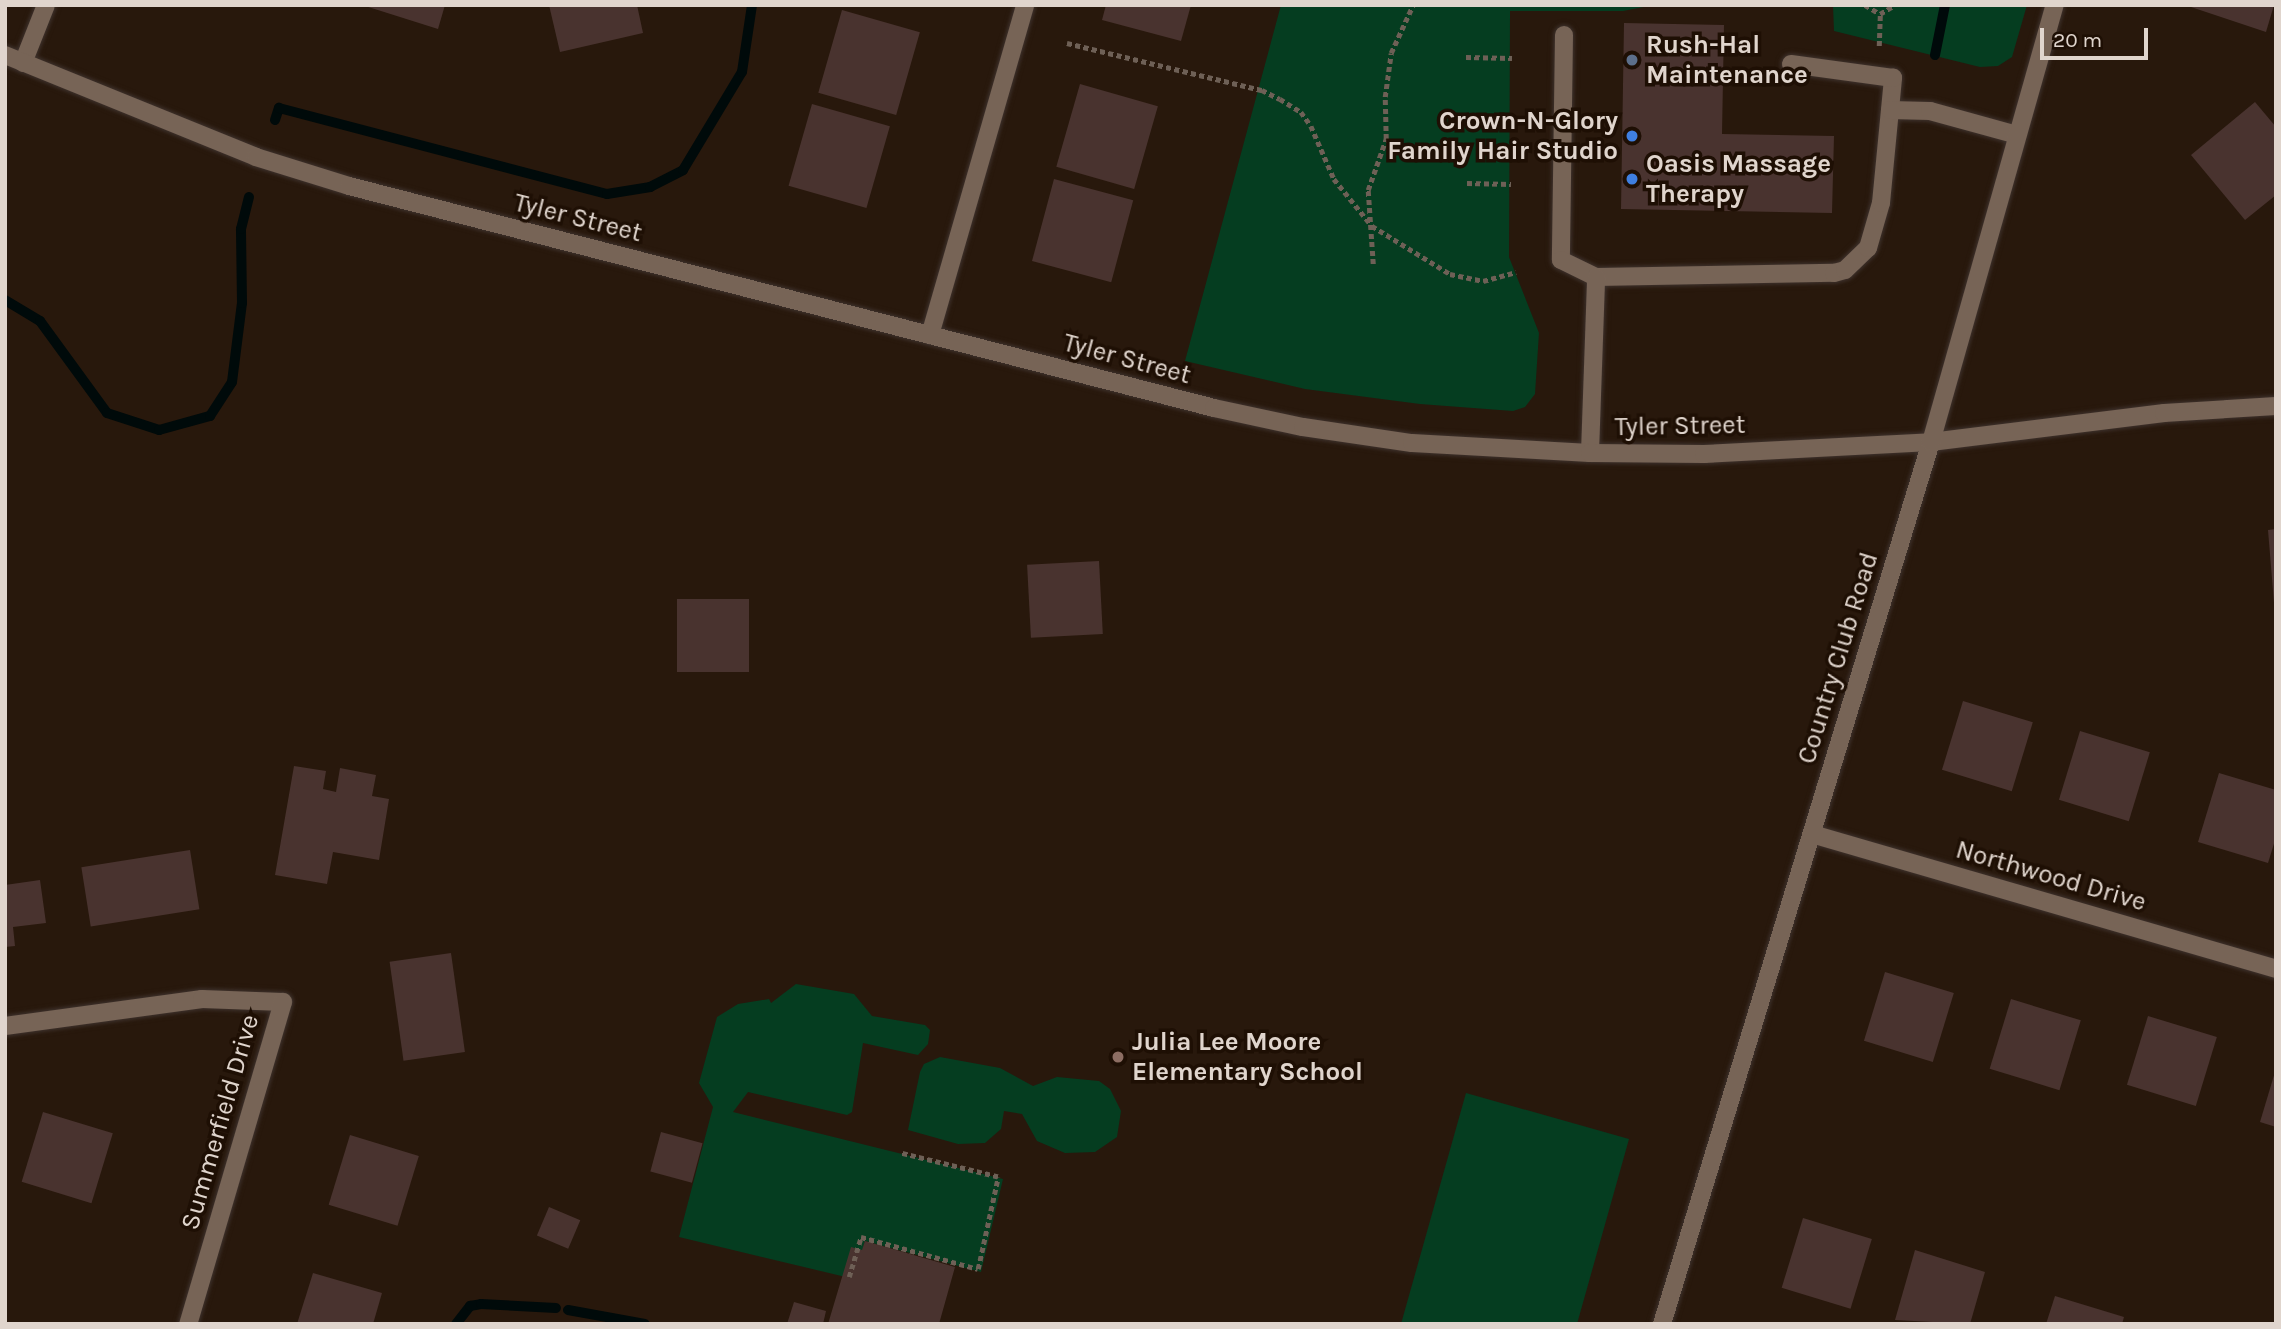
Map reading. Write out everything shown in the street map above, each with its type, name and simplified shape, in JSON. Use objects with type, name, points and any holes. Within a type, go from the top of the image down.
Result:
[{"type":"street","points":[[23,63],[46,5]]},
{"type":"street","points":[[930,335],[1025,5]]},
{"type":"street","name":"Country Club Road","points":[[1662,1324],[1931,442],[2055,5]]},
{"type":"street","points":[[1564,34],[1561,260],[1596,277],[1845,270],[1868,248],[1881,203],[1893,78],[1791,64]]},
{"type":"street","name":"Tyler Street","points":[[5,55],[256,157],[349,186],[930,335],[1303,427],[1412,443],[1590,453],[1704,454],[1931,442],[2164,412],[2276,406]]},
{"type":"street","points":[[1890,110],[1930,111],[2017,135]]},
{"type":"street","points":[[1590,453],[1596,277]]},
{"type":"street","name":"Northwood Drive","points":[[1812,834],[2276,969]]},
{"type":"street","name":"Summerfield Drive","points":[[5,1026],[202,999],[283,1002],[188,1324]]},
{"type":"path","points":[[1373,264],[1368,190],[1386,139],[1387,74],[1412,5]]},
{"type":"path","points":[[1866,5],[1880,14]]},
{"type":"path","points":[[1880,14],[1895,5]]},
{"type":"path","points":[[1879,46],[1880,14]]},
{"type":"path","points":[[1067,43],[1262,90],[1280,99],[1306,119],[1340,188],[1372,226],[1450,274],[1483,281],[1516,272]]},
{"type":"path","points":[[1466,57],[1512,58]]},
{"type":"path","points":[[1467,183],[1511,184]]},
{"type":"path","points":[[849,1277],[861,1237],[978,1269],[998,1177],[900,1153]]},
{"type":"green space","points":[[1281,5],[1654,5],[1623,11],[1510,11],[1509,257],[1539,333],[1535,394],[1525,407],[1513,411],[1420,404],[1305,389],[1185,361]]},
{"type":"green space","points":[[1833,5],[2027,5],[2012,57],[1998,66],[1980,67],[1834,31]]},
{"type":"green space","points":[[796,984],[854,994],[872,1016],[925,1025],[930,1030],[928,1044],[918,1055],[863,1043],[852,1112],[847,1115],[748,1092],[733,1112],[1003,1179],[981,1272],[865,1241],[854,1279],[679,1237],[713,1107],[699,1083],[717,1017],[738,1004],[769,999],[771,1003]]},
{"type":"green space","points":[[940,1057],[1000,1068],[1033,1086],[1057,1077],[1099,1081],[1110,1089],[1121,1111],[1117,1137],[1095,1152],[1065,1153],[1037,1141],[1022,1114],[1004,1111],[1001,1129],[985,1143],[958,1144],[908,1130],[920,1072],[924,1064]]},
{"type":"green space","points":[[1466,1093],[1629,1139],[1577,1324],[1401,1324]]},
{"type":"building","points":[[362,5],[445,5],[438,29]]},
{"type":"building","points":[[549,5],[637,5],[643,33],[560,52]]},
{"type":"building","points":[[1106,5],[1191,5],[1181,41],[1102,20]]},
{"type":"building","points":[[2185,5],[2274,5],[2266,32]]},
{"type":"building","points":[[842,10],[920,32],[896,115],[818,93]]},
{"type":"building","points":[[1624,23],[1724,25],[1722,134],[1834,136],[1832,213],[1621,209]]},
{"type":"building","points":[[1080,84],[1158,106],[1134,189],[1056,167]]},
{"type":"building","points":[[2255,102],[2276,127],[2276,195],[2245,220],[2191,155]]},
{"type":"building","points":[[812,104],[890,126],[866,208],[789,186]]},
{"type":"building","points":[[1054,179],[1133,200],[1111,282],[1032,261]]},
{"type":"building","points":[[2276,529],[2276,603],[2274,603],[2268,530]]},
{"type":"building","points":[[1099,561],[1103,634],[1031,638],[1027,565]]},
{"type":"building","points":[[677,599],[749,599],[749,672],[677,672]]},
{"type":"building","points":[[1963,701],[2033,722],[2012,791],[1942,770]]},
{"type":"building","points":[[2080,731],[2150,752],[2129,821],[2059,800]]},
{"type":"building","points":[[294,766],[326,771],[323,789],[336,792],[340,768],[376,775],[372,796],[389,799],[379,860],[333,852],[327,884],[275,875]]},
{"type":"building","points":[[2219,773],[2276,790],[2276,837],[2268,863],[2198,842]]},
{"type":"building","points":[[190,850],[199,909],[91,926],[81,867]]},
{"type":"building","points":[[40,880],[46,923],[13,927],[15,946],[5,947],[5,885]]},
{"type":"building","points":[[451,953],[465,1052],[404,1061],[390,962]]},
{"type":"building","points":[[1885,972],[1954,993],[1933,1062],[1864,1041]]},
{"type":"building","points":[[2011,999],[2081,1020],[2059,1090],[1990,1069]]},
{"type":"building","points":[[2148,1016],[2217,1037],[2196,1106],[2127,1085]]},
{"type":"building","points":[[2276,1072],[2276,1127],[2260,1122]]},
{"type":"building","points":[[43,1112],[113,1133],[91,1203],[22,1182]]},
{"type":"building","points":[[661,1132],[703,1143],[692,1183],[650,1172]]},
{"type":"building","points":[[350,1135],[419,1156],[398,1226],[329,1205]]},
{"type":"building","points":[[549,1207],[580,1220],[568,1249],[537,1236]]},
{"type":"building","points":[[1803,1218],[1872,1239],[1851,1309],[1782,1288]]},
{"type":"building","points":[[865,1241],[955,1267],[939,1324],[828,1324],[851,1247],[862,1250]]},
{"type":"building","points":[[1915,1250],[1985,1272],[1970,1324],[1895,1320]]},
{"type":"building","points":[[313,1273],[382,1293],[373,1324],[297,1324]]},
{"type":"building","points":[[2055,1296],[2124,1317],[2122,1324],[2046,1324]]},
{"type":"building","points":[[794,1302],[826,1311],[823,1324],[787,1324]]},
{"type":"waterway","points":[[275,120],[279,108],[607,194],[650,187],[683,170],[742,72],[752,5]]},
{"type":"waterway","points":[[1935,55],[1945,5]]},
{"type":"waterway","points":[[5,300],[40,321],[107,413],[159,430],[210,416],[232,382],[242,303],[241,229],[249,197]]},
{"type":"waterway","points":[[456,1324],[470,1306],[481,1304],[556,1308]]},
{"type":"waterway","points":[[568,1310],[645,1324]]},
{"type":"place","name":"Rush-Hal Maintenance","points":[[1632,60]]},
{"type":"place","name":"Crown-N-Glory Family Hair Studio","points":[[1632,136]]},
{"type":"place","name":"Oasis Massage Therapy","points":[[1632,179]]},
{"type":"place","name":"Julia Lee Moore Elementary School","points":[[1118,1057]]}]
